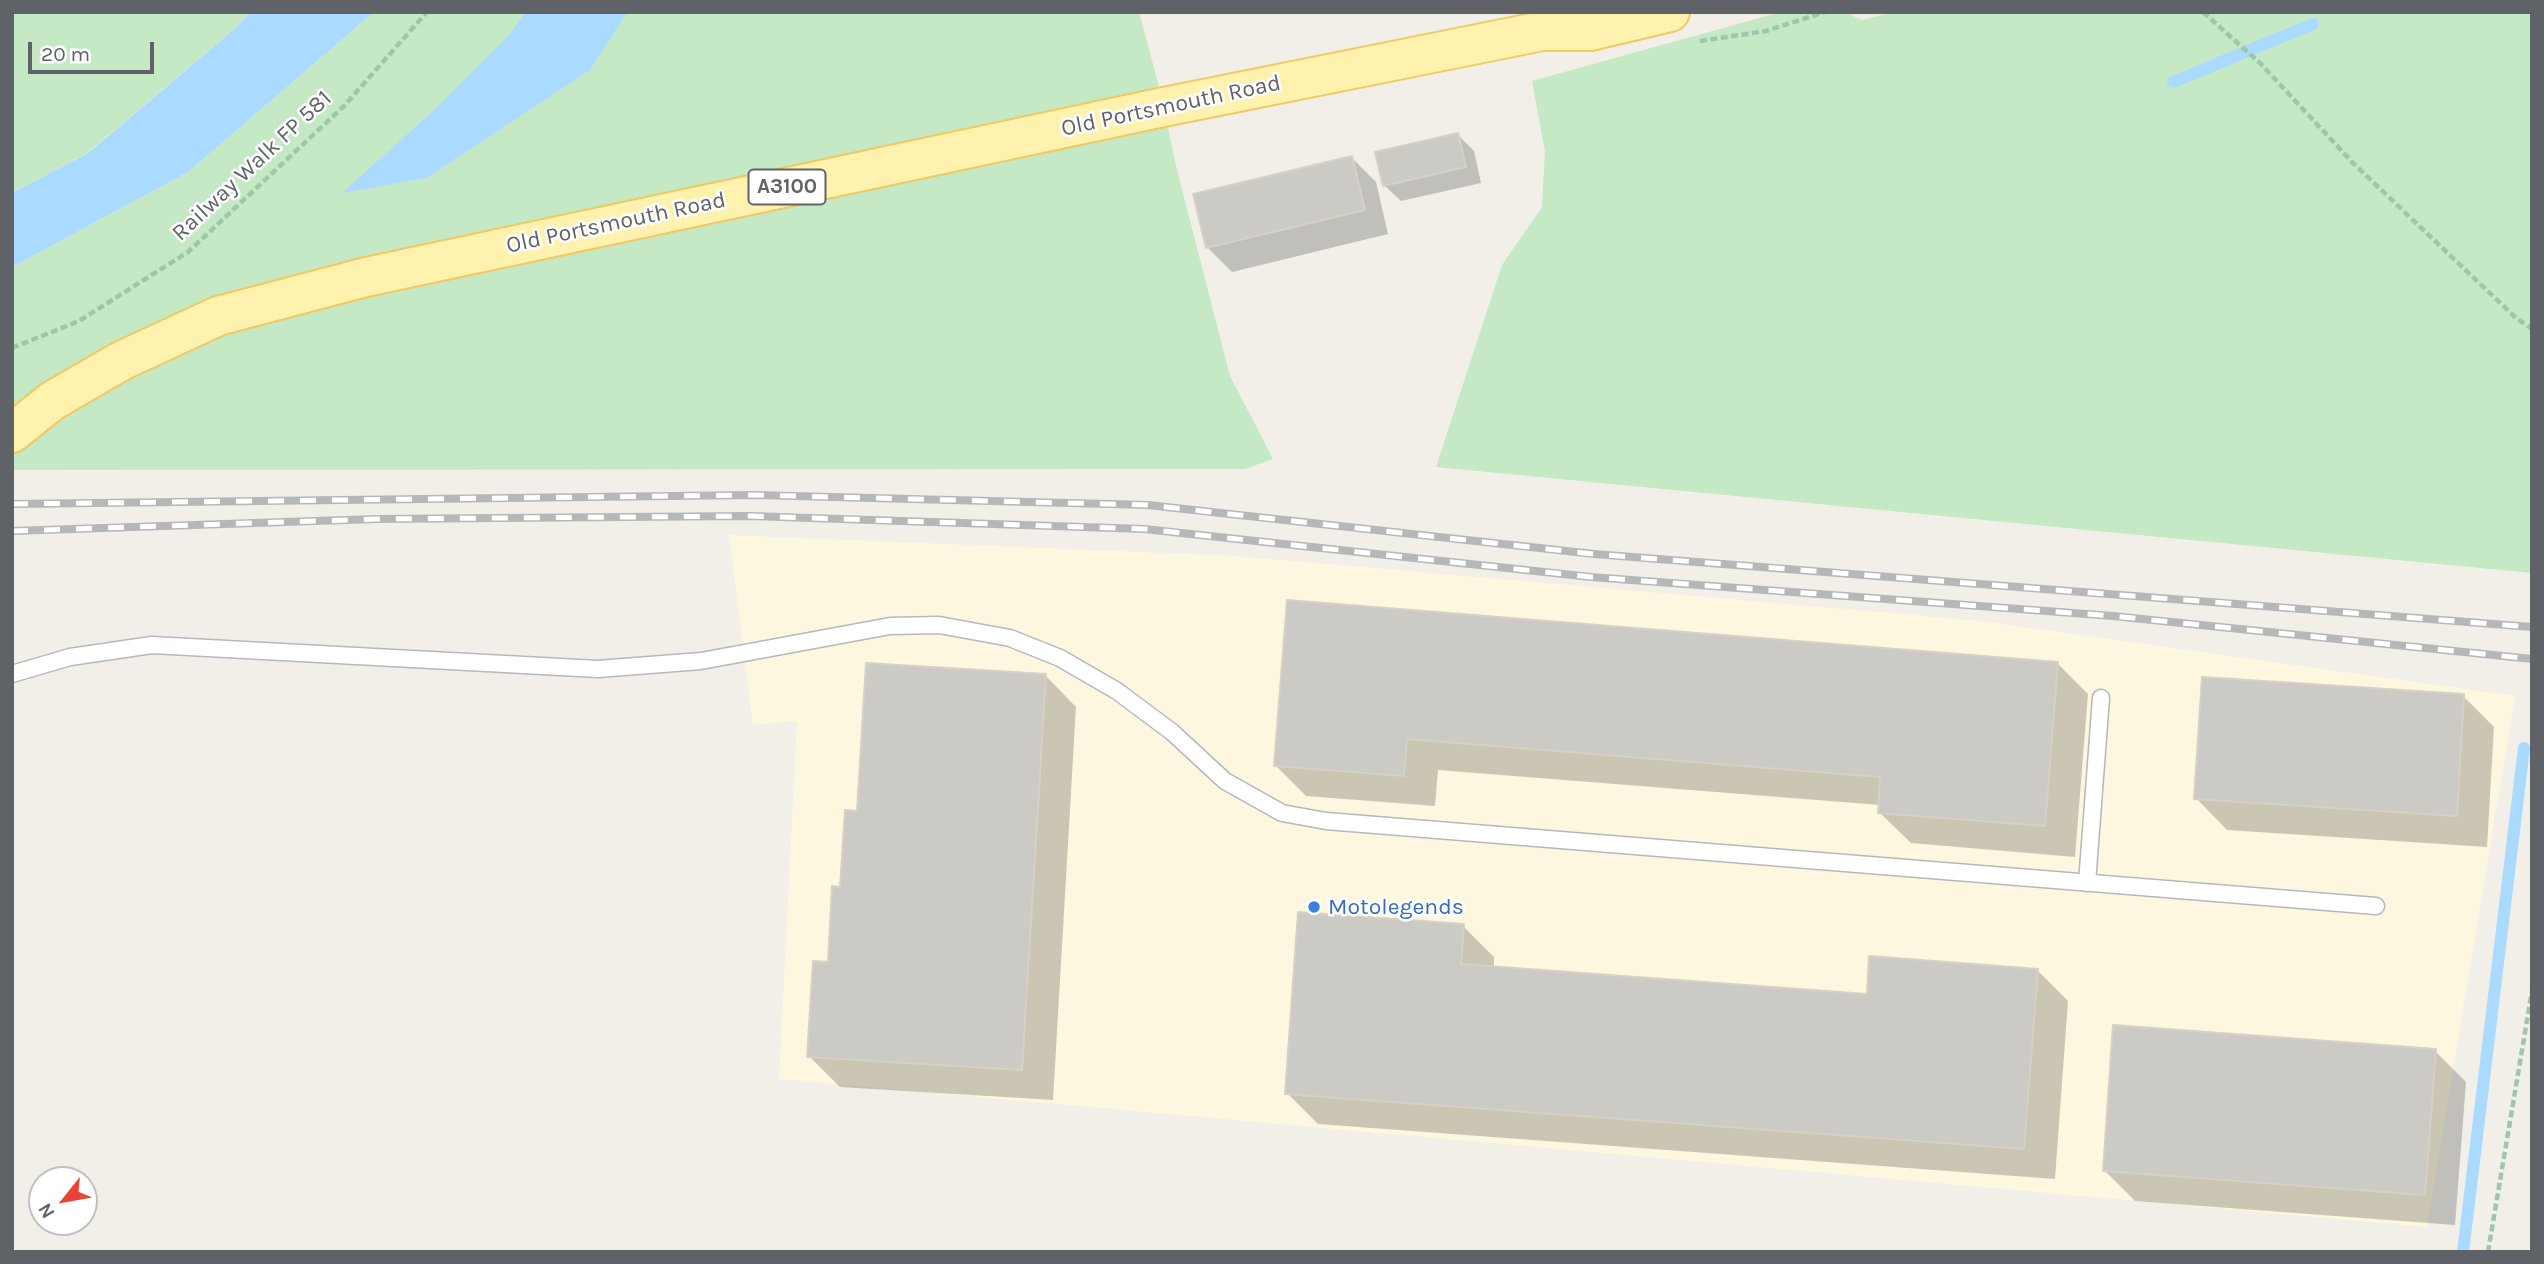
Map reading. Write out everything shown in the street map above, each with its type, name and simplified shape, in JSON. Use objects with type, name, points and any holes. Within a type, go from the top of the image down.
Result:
[{"type":"main road","name":"Old Portsmouth Road","points":[[12,433],[52,401],[121,361],[218,316],[366,276],[1558,22],[1590,31],[1670,12]]},
{"type":"lane","points":[[12,674],[70,657],[152,645],[598,669],[701,661],[890,626],[939,625],[1010,638],[1060,658],[1117,691],[1172,732],[1225,781],[1282,813],[1326,821],[2376,906]]},
{"type":"lane","points":[[2087,883],[2101,698]]},
{"type":"path","name":"Railway Walk FP 581","points":[[12,348],[79,321],[188,252],[344,106],[428,12]]},
{"type":"path","points":[[2203,12],[2261,64],[2353,163],[2516,318],[2532,329]]},
{"type":"path","points":[[2488,1252],[2532,991]]},
{"type":"shaded area","points":[[729,535],[1236,556],[1981,621],[2515,696],[2427,1227],[779,1079],[797,721],[753,725]]},
{"type":"green space","points":[[12,12],[251,12],[230,33],[87,153],[12,193]]},
{"type":"green space","points":[[374,12],[526,12],[509,35],[436,108],[344,192],[427,178],[590,70],[628,12],[1139,12],[1230,376],[1273,459],[1245,469],[12,470],[12,267],[188,172]]},
{"type":"green space","points":[[1781,12],[1844,12],[1862,20],[1893,12],[2532,12],[2532,573],[1436,467],[1502,265],[1542,207],[1545,151],[1532,81]]},
{"type":"water","points":[[251,12],[374,12],[188,172],[12,267],[12,193],[88,153],[230,33]]},
{"type":"water","points":[[526,12],[628,12],[590,70],[427,178],[342,193],[436,108],[509,35]]},
{"type":"building","points":[[1458,133],[1466,167],[1383,186],[1375,152]]},
{"type":"building","points":[[1352,156],[1365,210],[1206,248],[1193,194]]},
{"type":"building","points":[[1287,600],[2058,662],[2045,826],[1878,813],[1880,777],[1407,739],[1404,776],[1274,766]]},
{"type":"building","points":[[866,663],[1046,674],[1022,1070],[807,1057],[813,961],[828,962],[832,886],[840,887],[845,810],[857,811]]},
{"type":"building","points":[[2202,677],[2464,694],[2457,816],[2194,799]]},
{"type":"building","points":[[1298,912],[1464,924],[1461,964],[1867,994],[1869,956],[2038,969],[2024,1149],[1285,1094]]},
{"type":"building","points":[[2113,1025],[2436,1049],[2425,1195],[2103,1171]]},
{"type":"waterway","points":[[2173,82],[2313,24]]},
{"type":"waterway","points":[[2463,1252],[2524,748]]},
{"type":"railway","points":[[12,504],[754,495],[1148,505],[1594,554],[2532,627]]},
{"type":"railway","points":[[12,531],[376,519],[750,516],[1144,529],[1591,577],[2113,616],[2532,659]]},
{"type":"place","name":"Motolegends","points":[[1314,907]]}]
